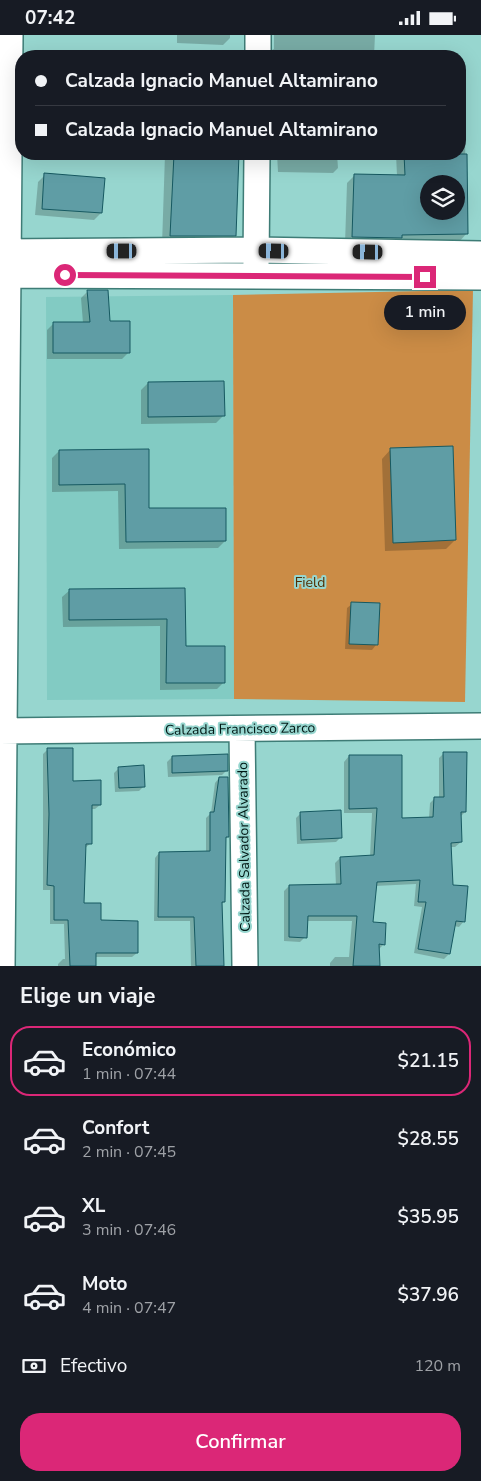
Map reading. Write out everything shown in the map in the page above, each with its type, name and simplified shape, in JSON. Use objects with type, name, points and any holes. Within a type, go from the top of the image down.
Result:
[{"type":"street","points":[[2,966],[4,263],[10,35]]},
{"type":"street","points":[[258,35],[258,50]]},
{"type":"street","points":[[256,275],[257,160]]},
{"type":"street","points":[[4,263],[256,250],[481,253]]},
{"type":"street","points":[[4,263],[256,275],[481,277]]},
{"type":"street","name":"Calzada Francisco Zarco","points":[[2,731],[481,726]]},
{"type":"street","name":"Calzada Salvador Alvarado","points":[[242,729],[245,966]]},
{"type":"shaded area","points":[[233,295],[234,699],[47,700],[46,297]]},
{"type":"green space","name":"Field","points":[[473,290],[465,702],[234,699],[233,295]]},
{"type":"building","points":[[467,154],[468,234],[402,235],[402,238],[352,237],[354,174],[405,175],[404,160],[466,160]]},
{"type":"building","points":[[174,160],[239,160],[236,236],[170,236]]},
{"type":"building","points":[[44,173],[105,178],[102,213],[42,209]]},
{"type":"building","points":[[87,290],[108,290],[110,321],[130,321],[130,353],[53,353],[53,322],[90,322]]},
{"type":"building","points":[[224,381],[225,416],[148,417],[148,382]]},
{"type":"building","points":[[453,446],[456,540],[393,543],[390,448]]},
{"type":"building","points":[[149,449],[149,508],[226,508],[226,541],[126,542],[125,484],[59,485],[59,450]]},
{"type":"building","points":[[185,588],[186,646],[225,646],[225,683],[166,683],[167,619],[69,620],[69,589]]},
{"type":"building","points":[[351,602],[380,603],[378,645],[349,644]]},
{"type":"building","points":[[47,748],[73,748],[73,781],[101,780],[101,805],[92,805],[92,844],[86,844],[84,903],[101,903],[101,920],[138,921],[138,953],[96,953],[96,966],[70,966],[68,920],[54,920],[54,886],[47,885],[49,814]]},
{"type":"building","points":[[443,752],[467,752],[466,812],[461,812],[462,842],[451,843],[453,885],[468,886],[465,922],[456,921],[450,954],[418,949],[426,902],[418,902],[420,880],[377,882],[373,922],[386,923],[385,945],[379,944],[380,966],[353,966],[357,916],[308,916],[307,938],[289,937],[289,885],[341,884],[340,857],[374,855],[377,808],[349,809],[349,755],[402,755],[402,818],[433,817],[434,797],[444,797]]},
{"type":"building","points":[[228,754],[228,771],[172,773],[172,756]]},
{"type":"building","points":[[144,765],[145,787],[119,788],[118,767]]},
{"type":"building","points":[[219,777],[228,777],[229,837],[226,837],[225,902],[222,902],[224,966],[196,966],[194,917],[158,917],[159,852],[210,851],[210,812],[214,812]]},
{"type":"building","points":[[341,810],[342,838],[301,840],[300,812]]},
{"type":"route","points":[[65,275],[425,277]]}]
